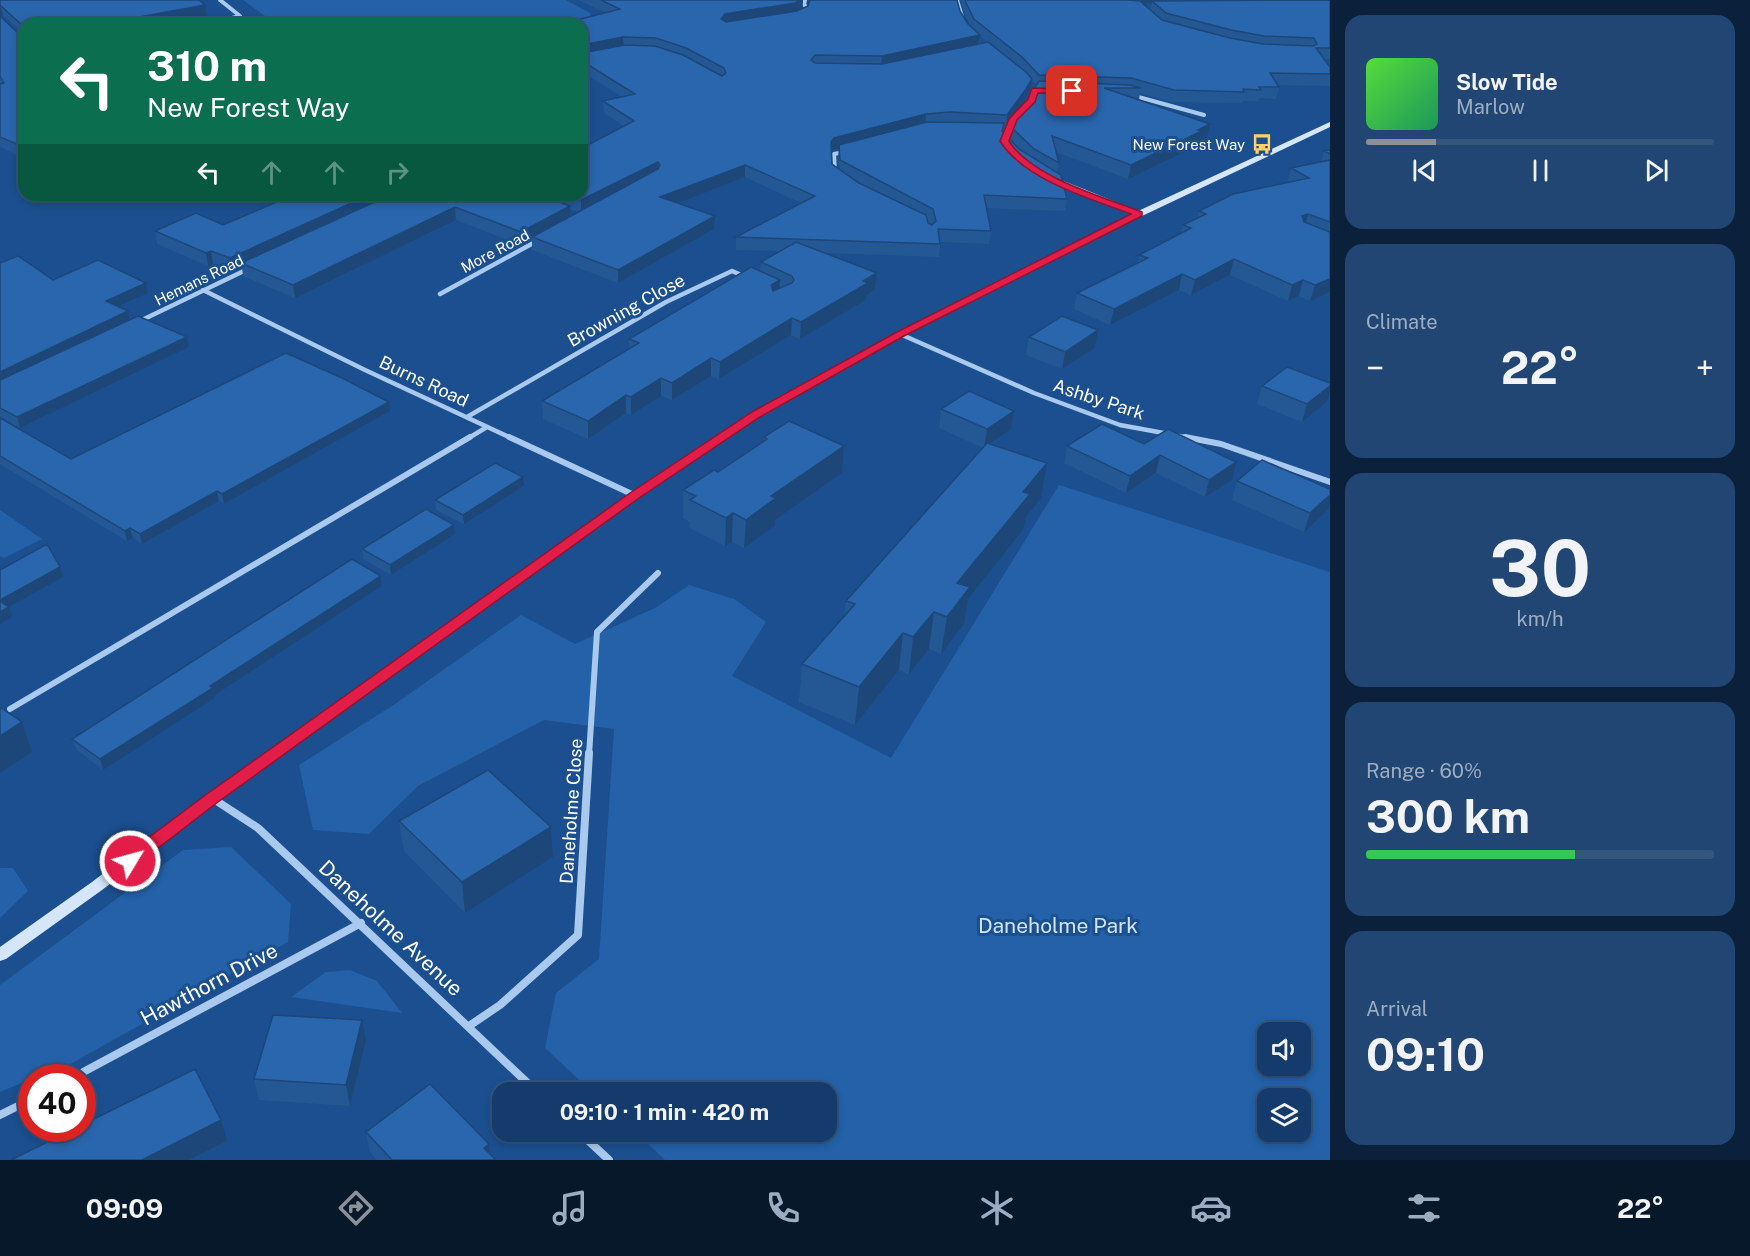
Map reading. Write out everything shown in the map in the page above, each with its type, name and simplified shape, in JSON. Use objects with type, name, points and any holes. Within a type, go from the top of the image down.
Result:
[{"type":"street","points":[[220,0],[240,16],[232,18]]},
{"type":"street","points":[[796,18],[804,14],[807,9],[804,4],[805,0]]},
{"type":"street","points":[[957,0],[964,24]]},
{"type":"street","points":[[1128,94],[1204,115]]},
{"type":"street","points":[[1008,147],[1004,141],[1006,131],[1013,119],[1032,100]]},
{"type":"street","points":[[0,955],[97,886],[212,798],[634,495],[756,414],[900,334],[1139,214],[1330,124]]},
{"type":"street","points":[[998,130],[1006,131]]},
{"type":"street","points":[[836,175],[833,164],[834,154],[852,151]]},
{"type":"street","points":[[1047,176],[1139,214]]},
{"type":"street","name":"More Road","points":[[440,294],[541,239]]},
{"type":"street","name":"Hemans Road","points":[[129,327],[256,266]]},
{"type":"street","name":"Browning Close","points":[[467,417],[600,338],[701,284],[732,271],[751,279]]},
{"type":"street","name":"Burns Road","points":[[203,290],[365,370],[634,495]]},
{"type":"street","name":"Ashby Park","points":[[900,334],[1034,393],[1119,425],[1221,444],[1330,482]]},
{"type":"street","points":[[10,709],[487,427]]},
{"type":"street","name":"Daneholme Close","points":[[469,1026],[500,1005],[578,934],[597,632],[658,573]]},
{"type":"street","name":"Daneholme Avenue","points":[[212,798],[258,828],[527,1082]]},
{"type":"street","name":"Hawthorn Drive","points":[[96,1065],[361,923]]},
{"type":"street","points":[[0,1115],[18,1106]]},
{"type":"street","points":[[590,1142],[609,1160]]},
{"type":"green space","points":[[243,0],[566,0],[590,13],[588,21],[588,18],[268,18]]},
{"type":"green space","name":"Daneholme Park","points":[[1059,485],[1330,572],[1330,1160],[665,1160],[646,1142],[837,1142],[837,1082],[581,1082],[545,1048],[556,993],[599,959],[614,729],[544,720],[418,786],[369,834],[313,830],[299,765],[395,704],[521,615],[575,644],[655,608],[689,585],[734,599],[766,622],[732,676],[891,758]]},
{"type":"green space","points":[[0,510],[42,539],[4,558],[0,556]]},
{"type":"green space","points":[[231,847],[291,904],[288,942],[71,1064],[18,1064],[18,1084],[0,1092],[0,985],[183,850]]},
{"type":"green space","points":[[0,868],[13,868],[28,891],[0,918]]},
{"type":"green space","points":[[350,970],[377,981],[402,1013],[291,997],[326,972]]},
{"type":"building","points":[[0,0],[199,0],[205,5],[134,18],[18,18],[18,22],[0,5]]},
{"type":"building","points":[[601,0],[800,0],[795,3],[725,14],[721,19],[726,22],[797,11],[808,6],[810,0],[957,0],[960,11],[968,24],[980,35],[882,56],[815,55],[811,60],[815,63],[882,64],[988,42],[1032,79],[1007,115],[950,112],[926,114],[834,138],[831,142],[832,164],[859,183],[926,215],[928,223],[932,225],[936,221],[933,209],[840,160],[839,145],[927,122],[1004,123],[1002,131],[1019,149],[1061,175],[1067,199],[984,195],[991,231],[938,229],[940,244],[736,237],[815,196],[745,165],[660,197],[715,216],[618,270],[532,237],[658,169],[660,165],[658,162],[588,197],[588,145],[634,121],[603,101],[635,94],[588,65],[588,52],[625,45],[655,46],[683,55],[722,76],[726,73],[724,68],[686,48],[656,38],[623,37],[588,44],[588,18],[585,18],[620,9]]},
{"type":"building","points":[[965,0],[1140,1],[1162,20],[1230,38],[1263,44],[1313,46],[1317,44],[1314,38],[1264,36],[1231,30],[1166,13],[1152,1],[1330,0],[1330,48],[1316,48],[1330,67],[1330,74],[1270,73],[1279,87],[1259,87],[1261,90],[1243,89],[1244,92],[1174,90],[1131,78],[1039,75],[1022,57],[974,19]]},
{"type":"building","points":[[0,16],[18,33],[18,144],[0,137],[0,84],[4,83],[0,76]]},
{"type":"building","points":[[1039,81],[1130,85],[1141,88],[1104,88],[1210,124],[1198,130],[1202,131],[1131,165],[1052,136],[1059,163],[1034,149],[1011,127]]},
{"type":"building","points":[[1330,160],[1330,222],[1308,214],[1302,216],[1304,222],[1330,232],[1330,279],[1315,285],[1303,280],[1292,285],[1234,259],[1195,280],[1182,274],[1114,309],[1077,293],[1148,258],[1139,255],[1191,228],[1183,225],[1206,214],[1199,211],[1233,194],[1309,178],[1291,168]]},
{"type":"building","points":[[279,201],[356,201],[230,258],[211,251],[206,253],[155,231],[196,213],[223,225]]},
{"type":"building","points":[[377,201],[556,201],[570,206],[521,232],[455,207],[293,285],[241,263]]},
{"type":"building","points":[[796,242],[877,273],[863,281],[868,283],[801,322],[792,318],[720,362],[711,358],[672,383],[661,378],[631,397],[626,395],[588,421],[542,401],[639,343],[629,339],[751,267],[780,280],[771,285],[773,291],[792,283],[794,280],[792,276],[761,262]]},
{"type":"building","points":[[18,256],[53,280],[98,260],[146,283],[106,301],[128,311],[0,372],[0,263]]},
{"type":"building","points":[[138,316],[187,337],[17,417],[0,408],[0,380]]},
{"type":"building","points":[[1062,316],[1098,330],[1065,352],[1029,337]]},
{"type":"building","points":[[286,353],[389,402],[222,494],[217,491],[140,534],[130,528],[125,531],[0,456],[0,418],[71,459]]},
{"type":"building","points":[[1287,367],[1330,383],[1330,386],[1307,404],[1262,386]]},
{"type":"building","points":[[969,391],[1014,411],[987,429],[941,409]]},
{"type":"building","points":[[789,421],[844,446],[771,496],[776,498],[746,520],[733,513],[726,518],[690,500],[696,496],[683,490],[714,470],[718,472]]},
{"type":"building","points":[[1102,424],[1144,444],[1168,429],[1236,462],[1209,480],[1160,455],[1130,476],[1067,446]]},
{"type":"building","points":[[987,443],[1047,463],[1023,492],[1030,494],[957,583],[970,587],[947,617],[934,612],[913,637],[903,633],[859,687],[802,664],[855,604],[846,601]]},
{"type":"building","points":[[1262,460],[1330,489],[1330,495],[1310,513],[1237,481]]},
{"type":"building","points":[[495,463],[523,477],[463,515],[435,500]]},
{"type":"building","points":[[426,509],[454,525],[390,565],[362,549]]},
{"type":"building","points":[[47,544],[60,567],[0,600],[0,570]]},
{"type":"building","points":[[352,559],[381,576],[210,686],[213,688],[100,759],[72,739]]},
{"type":"building","points":[[0,601],[9,607],[0,612]]},
{"type":"building","points":[[0,707],[22,722],[0,736]]},
{"type":"building","points":[[488,770],[551,827],[462,882],[399,821]]},
{"type":"building","points":[[273,1015],[362,1020],[346,1085],[254,1079]]},
{"type":"building","points":[[195,1069],[221,1120],[142,1160],[11,1160],[48,1142],[96,1142],[96,1118]]},
{"type":"building","points":[[430,1084],[489,1144],[484,1148],[496,1160],[392,1160],[366,1132]]},
{"type":"place","name":"New Forest Way","points":[[1262,144]]},
{"type":"route","points":[[130,861],[212,798],[634,495],[756,414],[900,334],[1139,214],[1072,188],[1038,171],[1011,153],[1004,141],[1006,131],[1013,119],[1032,100],[1035,90],[1072,91]]}]
